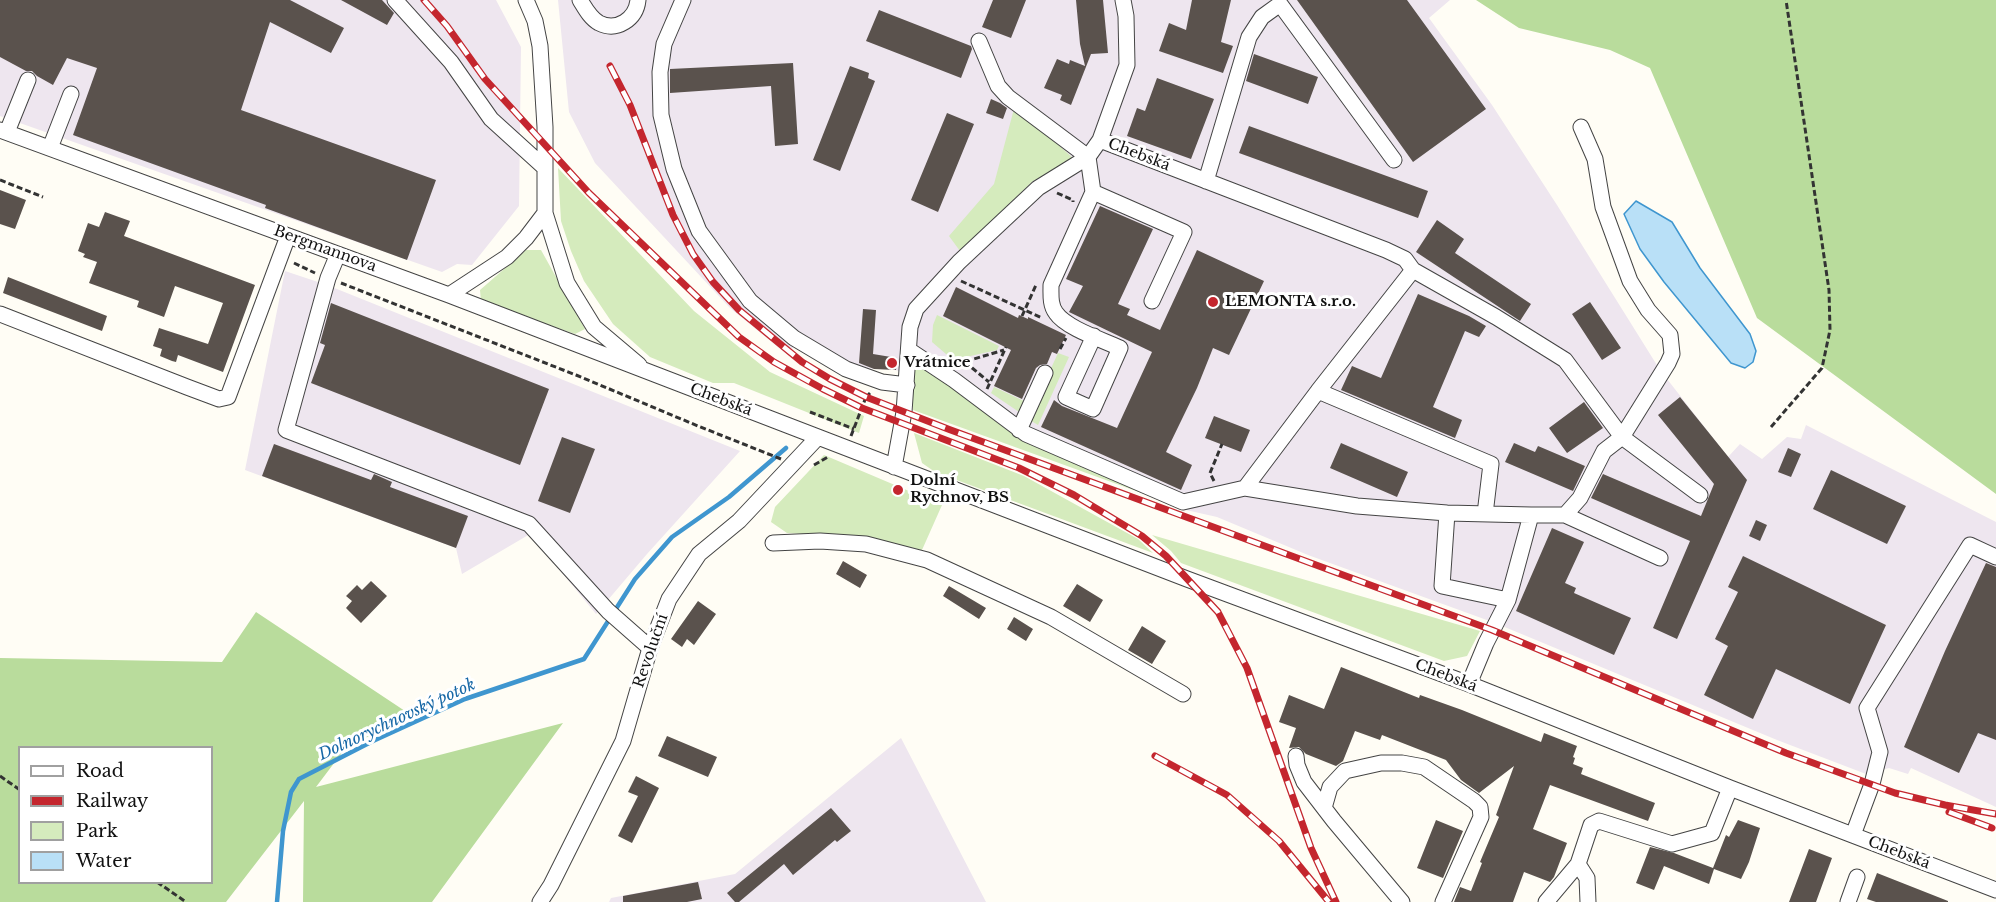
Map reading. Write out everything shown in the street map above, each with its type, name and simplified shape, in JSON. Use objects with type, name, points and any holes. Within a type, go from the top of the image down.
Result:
[{"type":"street","points":[[395,0],[452,62],[491,119],[545,168]]},
{"type":"street","points":[[526,0],[535,21],[540,46],[544,105],[545,213],[567,283],[594,327],[648,373]]},
{"type":"street","points":[[580,0],[597,22],[614,26],[630,19],[637,8],[638,0]]},
{"type":"street","points":[[683,0],[664,44],[660,72],[661,115],[674,169],[699,231],[750,301],[794,338],[846,369],[882,382],[907,385]]},
{"type":"street","points":[[1100,140],[1126,65],[1126,16],[1123,0]]},
{"type":"street","points":[[1206,181],[1249,37],[1262,18],[1279,2],[1394,160]]},
{"type":"street","points":[[980,41],[998,86],[1008,97],[1088,157],[1093,192],[1051,285],[1050,297],[1053,308],[1062,320],[1120,348],[1093,410],[1066,398],[1094,336]]},
{"type":"street","points":[[4,131],[28,80]]},
{"type":"street","points":[[50,148],[71,94]]},
{"type":"street","points":[[1565,515],[1580,498],[1604,451],[1622,437],[1672,354],[1670,335],[1648,310],[1630,281],[1603,207],[1596,159],[1581,127]]},
{"type":"street","name":"Bergmannova","points":[[4,131],[285,243],[338,254],[648,373]]},
{"type":"street","name":"Chebská","points":[[894,466],[907,385],[910,327],[916,309],[958,262],[1042,186],[1088,157],[1100,140],[1405,259],[1413,270],[1496,317],[1565,360],[1622,437],[1700,495]]},
{"type":"street","points":[[1093,192],[1184,232],[1152,301]]},
{"type":"street","points":[[449,295],[507,257],[526,238],[545,213]]},
{"type":"street","points":[[0,314],[208,395],[219,399],[228,397],[285,243]]},
{"type":"street","points":[[338,254],[328,278],[286,430],[529,524],[608,611],[650,648]]},
{"type":"street","points":[[1245,488],[1413,270]]},
{"type":"street","points":[[909,350],[954,380],[1019,430],[1183,502],[1245,488],[1357,506],[1447,513],[1565,515],[1660,558]]},
{"type":"street","name":"Chebská","points":[[648,373],[1469,684],[1730,788],[1996,890]]},
{"type":"street","points":[[1019,430],[1045,373]]},
{"type":"street","points":[[1318,391],[1491,464],[1485,514]]},
{"type":"street","name":"Revoluční","points":[[540,902],[551,885],[623,741],[650,648],[669,599],[699,554],[739,521],[818,437]]},
{"type":"street","points":[[1447,513],[1442,586],[1508,600]]},
{"type":"street","points":[[1469,684],[1492,630],[1508,600],[1531,515]]},
{"type":"street","points":[[773,543],[866,544],[927,560],[1051,617],[1183,694]]},
{"type":"street","points":[[1853,835],[1872,784],[1880,752],[1867,708],[1970,545],[1996,557]]},
{"type":"street","points":[[1296,756],[1297,765],[1305,782],[1402,902]]},
{"type":"street","points":[[1324,808],[1330,787],[1346,771],[1381,763],[1424,767],[1474,801],[1480,807],[1481,818],[1443,902]]},
{"type":"street","points":[[1546,902],[1578,864],[1592,825],[1599,821],[1672,843],[1712,833],[1730,788]]},
{"type":"street","points":[[1578,864],[1587,878],[1587,902]]},
{"type":"street","points":[[1848,902],[1857,877]]},
{"type":"path","points":[[1771,427],[1822,368],[1830,330],[1829,290],[1786,0]]},
{"type":"path","points":[[0,180],[43,197]]},
{"type":"path","points":[[1042,186],[1073,200],[1069,210]]},
{"type":"path","points":[[285,243],[289,260],[328,278],[576,375],[779,458]]},
{"type":"path","points":[[953,281],[958,280],[1024,310]]},
{"type":"path","points":[[1022,316],[1038,280]]},
{"type":"path","points":[[949,366],[1005,349],[986,392]]},
{"type":"path","points":[[965,362],[989,382]]},
{"type":"path","points":[[846,448],[867,397],[882,382]]},
{"type":"path","points":[[810,412],[855,429]]},
{"type":"path","points":[[1220,494],[1210,473],[1222,444]]},
{"type":"path","points":[[0,776],[18,789]]},
{"type":"path","points":[[160,884],[186,902]]},
{"type":"shaded area","points":[[0,0],[496,0],[521,47],[519,206],[472,265],[457,264],[442,272],[0,116]]},
{"type":"shaded area","points":[[558,0],[1450,0],[1429,18],[1492,105],[1660,370],[1728,457],[1740,444],[1762,459],[1787,437],[1801,439],[1806,425],[1996,522],[1996,807],[1911,768],[1908,774],[1889,768],[1866,774],[1777,740],[1495,623],[1308,555],[1217,517],[1186,510],[1014,435],[896,370],[859,368],[798,335],[789,356],[730,308],[595,163],[569,112]]},
{"type":"shaded area","points":[[285,271],[327,285],[740,451],[596,614],[530,534],[462,574],[456,548],[245,470]]},
{"type":"shaded area","points":[[901,738],[986,902],[609,902],[611,898],[735,874]]},
{"type":"green space","points":[[1476,0],[1996,0],[1996,494],[1757,318],[1650,68],[1610,50],[1519,28]]},
{"type":"green space","points":[[1015,105],[1075,160],[1033,181],[960,251],[949,236],[994,184]]},
{"type":"green space","points":[[558,168],[694,311],[770,372],[864,416],[859,433],[734,383],[713,383],[650,357],[613,324],[584,281],[561,221]]},
{"type":"green space","points":[[526,250],[541,250],[585,329],[575,334],[481,301],[480,290]]},
{"type":"green space","points":[[937,315],[999,346],[997,350],[953,360],[932,342],[933,325]]},
{"type":"green space","points":[[1058,353],[1069,357],[1038,425],[1028,419]]},
{"type":"green space","points":[[916,364],[947,383],[1014,435],[1169,503],[913,410],[913,371]]},
{"type":"green space","points":[[994,387],[1024,401],[1019,412],[991,393]]},
{"type":"green space","points":[[914,433],[1024,476],[1138,539],[1153,553],[935,472],[922,463]]},
{"type":"green space","points":[[824,455],[942,505],[922,550],[868,538],[787,533],[771,522],[775,507]]},
{"type":"green space","points":[[1152,535],[1480,631],[1467,656],[1444,661],[1181,563]]},
{"type":"green space","points":[[256,612],[414,717],[347,746],[316,787],[563,723],[432,902],[303,902],[304,801],[226,902],[0,902],[0,658],[222,662]]},
{"type":"water","points":[[1636,201],[1672,222],[1700,268],[1750,334],[1756,351],[1753,362],[1745,368],[1731,363],[1664,282],[1640,249],[1624,214]]},
{"type":"building","points":[[0,0],[290,0],[344,28],[331,53],[270,22],[241,110],[436,180],[407,260],[265,208],[266,205],[73,135],[97,68],[67,58],[53,85],[32,71],[26,71],[0,57]]},
{"type":"building","points":[[341,0],[382,0],[394,13],[387,25]]},
{"type":"building","points":[[993,0],[1026,0],[1011,38],[982,27]]},
{"type":"building","points":[[1076,0],[1103,0],[1108,53],[1091,54],[1071,105],[1060,100],[1062,95],[1044,88],[1057,59],[1069,64],[1070,60],[1085,66],[1080,44]]},
{"type":"building","points":[[1192,0],[1231,0],[1221,42],[1233,46],[1223,73],[1159,51],[1169,23],[1186,30]]},
{"type":"building","points":[[1297,0],[1407,0],[1486,109],[1413,162]]},
{"type":"building","points":[[879,10],[971,46],[972,49],[961,78],[866,41]]},
{"type":"building","points":[[1254,54],[1318,77],[1308,104],[1246,81]]},
{"type":"building","points":[[793,63],[798,144],[775,146],[771,86],[670,93],[670,69]]},
{"type":"building","points":[[850,66],[869,73],[868,78],[875,81],[840,171],[813,160]]},
{"type":"building","points":[[1157,78],[1214,99],[1191,159],[1127,136],[1137,108],[1145,111]]},
{"type":"building","points":[[991,99],[1007,108],[1003,119],[986,113]]},
{"type":"building","points":[[947,113],[974,124],[938,212],[911,200]]},
{"type":"building","points":[[1249,126],[1428,191],[1418,218],[1239,153]]},
{"type":"building","points":[[0,190],[26,200],[15,229],[0,224]]},
{"type":"building","points":[[1100,206],[1153,229],[1118,304],[1130,309],[1127,315],[1160,330],[1197,250],[1264,281],[1229,355],[1213,348],[1197,388],[1166,452],[1192,465],[1181,490],[1041,427],[1054,400],[1062,406],[1117,428],[1152,352],[1069,312],[1083,286],[1066,279]]},
{"type":"building","points":[[105,212],[130,221],[124,236],[255,285],[223,372],[178,355],[176,362],[172,361],[160,356],[162,349],[153,346],[159,328],[208,344],[223,303],[175,286],[164,317],[137,307],[139,301],[89,283],[97,262],[83,257],[85,254],[78,251],[88,223],[99,227]]},
{"type":"building","points":[[1437,220],[1464,239],[1455,253],[1531,304],[1520,321],[1416,252]]},
{"type":"building","points":[[8,277],[107,316],[102,331],[3,293]]},
{"type":"building","points":[[956,287],[1018,318],[1019,315],[1028,319],[1028,317],[1066,335],[1057,354],[1052,352],[1047,364],[1036,368],[1022,399],[994,386],[1011,350],[943,316]]},
{"type":"building","points":[[1418,294],[1469,316],[1486,326],[1479,337],[1465,331],[1433,407],[1462,420],[1455,438],[1341,390],[1352,366],[1381,378]]},
{"type":"building","points":[[1590,302],[1621,348],[1602,360],[1572,314]]},
{"type":"building","points":[[331,303],[549,389],[520,465],[311,383],[325,345],[320,343]]},
{"type":"building","points":[[863,309],[876,310],[873,354],[897,358],[896,370],[874,369],[859,363]]},
{"type":"building","points":[[1680,397],[1747,480],[1677,639],[1653,628],[1690,541],[1591,498],[1603,474],[1701,516],[1714,484],[1658,415]]},
{"type":"building","points":[[1584,402],[1603,428],[1567,453],[1549,428]]},
{"type":"building","points":[[1214,416],[1250,430],[1241,452],[1205,438]]},
{"type":"building","points":[[562,437],[595,449],[570,513],[538,501]]},
{"type":"building","points":[[1341,443],[1408,472],[1397,497],[1330,468]]},
{"type":"building","points":[[1514,443],[1535,452],[1538,446],[1585,466],[1573,491],[1505,462]]},
{"type":"building","points":[[274,444],[371,480],[374,474],[392,482],[390,487],[468,516],[456,548],[262,476]]},
{"type":"building","points":[[1788,448],[1801,454],[1791,477],[1778,472]]},
{"type":"building","points":[[1831,470],[1906,506],[1887,544],[1813,509]]},
{"type":"building","points":[[1756,520],[1767,525],[1760,541],[1749,536]]},
{"type":"building","points":[[1552,528],[1584,542],[1565,583],[1576,588],[1574,593],[1631,618],[1614,655],[1516,611]]},
{"type":"building","points":[[1743,556],[1886,625],[1850,704],[1776,669],[1753,719],[1704,695],[1728,646],[1715,639],[1738,592],[1728,587]]},
{"type":"building","points":[[843,561],[867,575],[860,588],[836,574]]},
{"type":"building","points":[[1986,563],[1996,567],[1996,740],[1978,733],[1959,773],[1904,747]]},
{"type":"building","points":[[371,581],[387,596],[361,623],[346,608],[352,601],[346,596],[357,585],[362,590]]},
{"type":"building","points":[[1077,584],[1103,600],[1090,622],[1063,606]]},
{"type":"building","points":[[949,586],[986,608],[979,619],[943,596]]},
{"type":"building","points":[[698,601],[716,614],[694,645],[687,639],[682,647],[671,639]]},
{"type":"building","points":[[1014,617],[1033,629],[1026,641],[1007,629]]},
{"type":"building","points":[[1142,626],[1166,641],[1152,664],[1128,650]]},
{"type":"building","points":[[1341,667],[1419,698],[1420,695],[1462,710],[1541,742],[1544,733],[1577,746],[1573,764],[1583,768],[1581,774],[1655,803],[1648,821],[1550,785],[1533,829],[1567,843],[1550,882],[1524,872],[1513,902],[1454,902],[1460,887],[1471,891],[1482,863],[1480,862],[1499,817],[1496,815],[1514,766],[1479,793],[1461,780],[1446,760],[1382,735],[1380,740],[1355,731],[1343,761],[1336,766],[1306,754],[1299,747],[1289,748],[1296,728],[1279,722],[1289,695],[1324,709]]},
{"type":"building","points":[[667,736],[717,757],[708,777],[658,756]]},
{"type":"building","points":[[636,776],[659,788],[632,843],[618,836],[638,796],[628,792]]},
{"type":"building","points":[[831,808],[851,831],[837,842],[835,840],[793,875],[784,864],[739,902],[735,902],[727,893]]},
{"type":"building","points":[[1436,820],[1463,831],[1443,878],[1417,868]]},
{"type":"building","points":[[1738,820],[1760,828],[1741,879],[1714,869],[1709,884],[1664,866],[1654,890],[1636,883],[1650,847],[1674,853],[1713,868],[1726,835],[1729,837]]},
{"type":"building","points":[[1809,849],[1832,858],[1816,902],[1789,902]]},
{"type":"building","points":[[1877,873],[1948,902],[1876,902],[1867,899]]},
{"type":"building","points":[[698,882],[702,899],[687,902],[623,902],[623,896]]},
{"type":"waterway","name":"Dolnorychnovský potok","points":[[277,902],[283,831],[291,792],[299,779],[373,741],[465,699],[584,659],[635,579],[672,537],[729,497],[786,448]]},
{"type":"railway","points":[[424,0],[447,26],[485,79],[589,193],[739,337],[774,362],[862,408],[1019,468],[1074,495],[1142,536],[1166,556],[1218,612],[1247,668],[1311,848],[1336,902]]},
{"type":"railway","points":[[610,66],[630,105],[673,215],[693,254],[713,282],[739,310],[802,362],[830,379],[866,397],[948,429],[1492,630],[1786,753],[1895,793],[1996,814]]},
{"type":"railway","points":[[1155,756],[1227,795],[1279,841],[1329,902]]},
{"type":"railway","points":[[1949,812],[1992,828]]},
{"type":"place","name":"LEMONTA s.r.o.","points":[[1213,302]]},
{"type":"place","name":"Vrátnice","points":[[892,363]]},
{"type":"place","name":"Dolní Rychnov, BS","points":[[898,490]]}]
